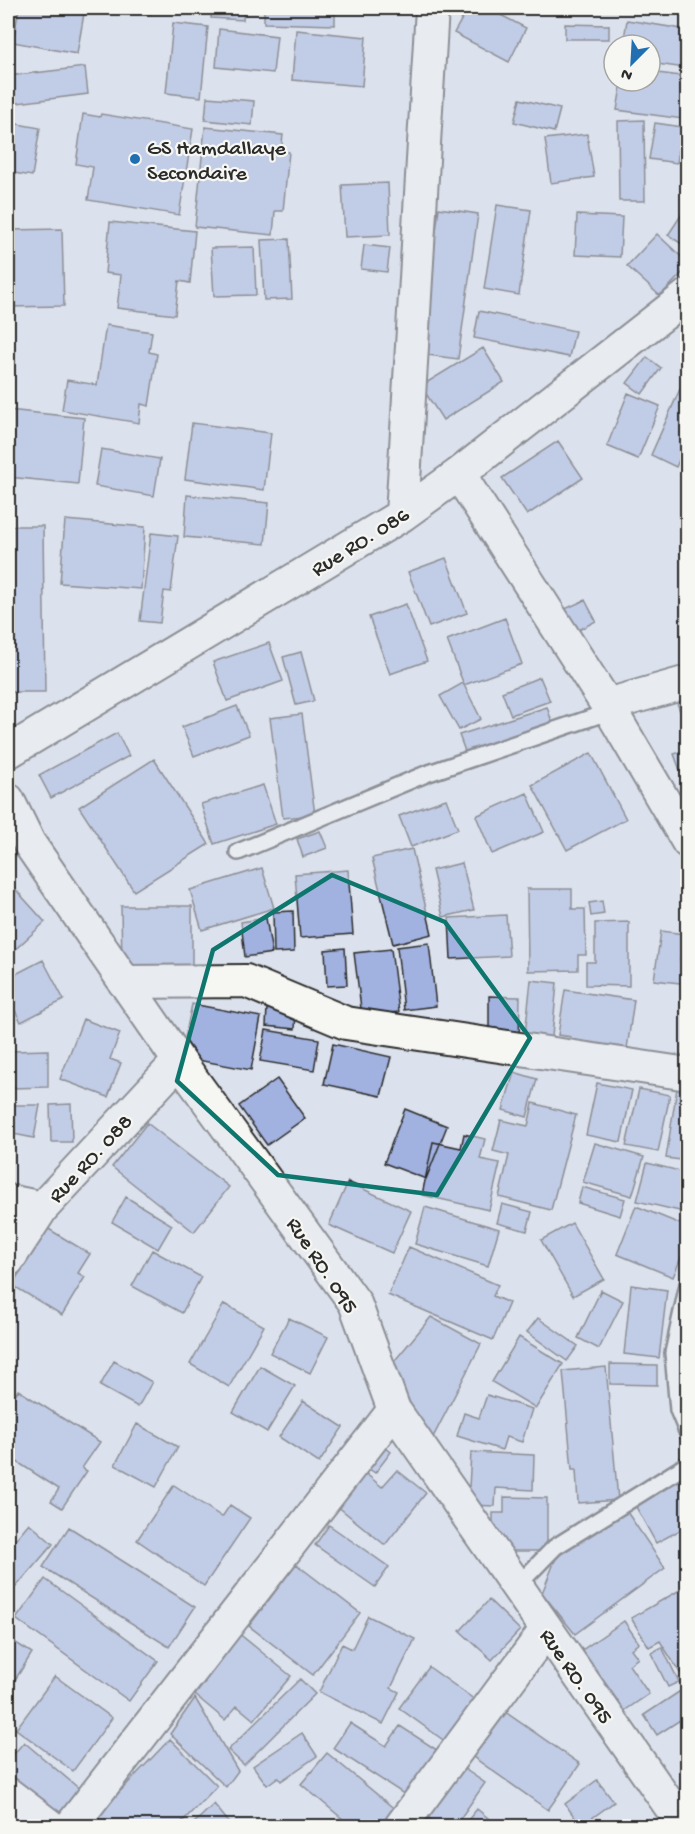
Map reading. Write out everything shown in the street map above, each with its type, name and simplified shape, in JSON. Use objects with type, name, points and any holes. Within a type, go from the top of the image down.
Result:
[{"type":"street","points":[[402,514],[432,8]]},
{"type":"street","name":"Rue RO. 086","points":[[8,752],[402,514],[459,474],[687,295]]},
{"type":"street","points":[[459,474],[609,708],[687,842]]},
{"type":"street","points":[[609,708],[687,682]]},
{"type":"street","name":"Rue RO. 095","points":[[8,800],[29,843],[178,1061],[355,1303],[394,1410],[684,1827]]},
{"type":"street","points":[[124,982],[246,981],[346,1023],[687,1074]]},
{"type":"street","name":"Rue RO. 088","points":[[8,1260],[42,1208],[178,1061]]},
{"type":"street","points":[[8,1201],[42,1208]]},
{"type":"street","points":[[70,1827],[394,1410]]},
{"type":"street","points":[[401,1827],[546,1630]]},
{"type":"street","points":[[8,1794],[50,1827]]},
{"type":"lane","points":[[238,852],[426,774],[609,708]]},
{"type":"lane","points":[[687,1284],[673,1353],[678,1410],[687,1434]]},
{"type":"lane","points":[[516,1587],[555,1546],[687,1464]]},
{"type":"highlighted area","points":[[332,875],[445,922],[530,1038],[437,1195],[278,1175],[177,1081],[213,950]]},
{"type":"building","points":[[19,8],[85,8],[77,54],[13,42]]},
{"type":"building","points":[[97,8],[152,8],[151,14],[97,10]]},
{"type":"building","points":[[168,8],[202,8],[202,14],[168,12]]},
{"type":"building","points":[[212,8],[244,8],[243,20],[211,18]]},
{"type":"building","points":[[264,8],[335,8],[335,25],[264,23]]},
{"type":"building","points":[[468,8],[487,8],[526,28],[509,62],[454,33]]},
{"type":"building","points":[[627,20],[688,30],[685,68],[662,65],[662,33],[625,33]]},
{"type":"building","points":[[173,23],[208,27],[201,97],[166,93]]},
{"type":"building","points":[[565,24],[609,25],[609,33],[602,33],[602,39],[565,39]]},
{"type":"building","points":[[219,29],[277,36],[273,73],[216,67]]},
{"type":"building","points":[[296,30],[366,37],[362,86],[292,80]]},
{"type":"building","points":[[85,67],[88,94],[10,104],[8,76]]},
{"type":"building","points":[[662,74],[688,77],[683,119],[617,110],[620,93],[662,93]]},
{"type":"building","points":[[207,97],[254,101],[252,125],[205,120]]},
{"type":"building","points":[[520,99],[560,109],[554,132],[514,122]]},
{"type":"building","points":[[83,114],[100,117],[101,114],[193,129],[179,215],[88,200],[93,167],[76,164]]},
{"type":"building","points":[[644,120],[645,201],[619,201],[618,121]]},
{"type":"building","points":[[12,123],[40,128],[32,176],[8,172],[8,149]]},
{"type":"building","points":[[655,123],[682,127],[677,163],[649,159]]},
{"type":"building","points":[[205,127],[283,135],[281,151],[289,152],[283,211],[275,211],[273,235],[195,227]]},
{"type":"building","points":[[587,134],[594,177],[551,183],[545,139]]},
{"type":"building","points":[[388,183],[390,235],[345,237],[342,185]]},
{"type":"building","points":[[497,205],[531,210],[519,295],[484,289]]},
{"type":"building","points":[[688,205],[688,248],[668,235]]},
{"type":"building","points":[[439,208],[478,214],[458,359],[420,354]]},
{"type":"building","points":[[577,215],[622,217],[620,257],[575,255]]},
{"type":"building","points":[[110,222],[195,231],[190,283],[179,281],[175,315],[117,308],[121,275],[105,273]]},
{"type":"building","points":[[62,229],[64,306],[8,307],[8,230]]},
{"type":"building","points":[[657,234],[688,263],[688,267],[660,296],[627,266]]},
{"type":"building","points":[[289,239],[292,299],[264,300],[261,240]]},
{"type":"building","points":[[364,245],[390,248],[387,272],[361,269]]},
{"type":"building","points":[[254,247],[256,295],[214,296],[211,248]]},
{"type":"building","points":[[479,311],[575,331],[569,357],[474,338]]},
{"type":"building","points":[[106,325],[152,332],[149,352],[157,354],[149,406],[141,404],[139,423],[62,410],[67,380],[97,385]]},
{"type":"building","points":[[483,348],[504,382],[443,420],[421,386]]},
{"type":"building","points":[[647,357],[661,368],[642,394],[627,383]]},
{"type":"building","points":[[684,380],[688,381],[688,440],[676,467],[651,455]]},
{"type":"building","points":[[628,393],[660,406],[638,459],[607,446]]},
{"type":"building","points":[[8,410],[84,418],[78,484],[8,477]]},
{"type":"building","points":[[192,423],[271,433],[264,490],[185,479]]},
{"type":"building","points":[[558,441],[583,478],[527,515],[502,478]]},
{"type":"building","points":[[101,449],[160,459],[154,496],[95,486]]},
{"type":"building","points":[[187,495],[269,503],[265,544],[184,537]]},
{"type":"building","points":[[65,520],[145,527],[141,589],[60,583]]},
{"type":"building","points":[[8,526],[43,526],[45,692],[8,692]]},
{"type":"building","points":[[151,533],[178,536],[171,592],[164,591],[160,623],[140,621]]},
{"type":"building","points":[[446,558],[467,613],[429,627],[408,572]]},
{"type":"building","points":[[585,600],[596,621],[577,631],[565,609]]},
{"type":"building","points":[[406,604],[427,661],[390,674],[369,617]]},
{"type":"building","points":[[505,618],[522,664],[464,685],[447,640]]},
{"type":"building","points":[[269,643],[283,681],[227,701],[213,662]]},
{"type":"building","points":[[301,652],[314,701],[296,705],[283,657]]},
{"type":"building","points":[[540,677],[550,701],[511,715],[502,692]]},
{"type":"building","points":[[463,683],[481,719],[459,730],[440,696]]},
{"type":"building","points":[[688,693],[688,732],[675,698]]},
{"type":"building","points":[[237,706],[249,735],[194,756],[182,727]]},
{"type":"building","points":[[547,707],[553,725],[466,754],[459,735]]},
{"type":"building","points":[[302,714],[315,815],[283,818],[270,718]]},
{"type":"building","points":[[117,733],[129,756],[51,798],[39,775]]},
{"type":"building","points":[[688,750],[688,792],[674,754]]},
{"type":"building","points":[[591,753],[626,819],[567,850],[532,785]]},
{"type":"building","points":[[154,759],[209,844],[134,891],[79,807]]},
{"type":"building","points":[[263,785],[276,824],[214,844],[201,804]]},
{"type":"building","points":[[527,793],[544,832],[492,854],[476,816]]},
{"type":"building","points":[[446,799],[458,829],[411,847],[399,816]]},
{"type":"building","points":[[320,831],[327,848],[303,857],[297,839]]},
{"type":"building","points":[[412,849],[432,934],[393,944],[372,858]]},
{"type":"building","points":[[462,863],[474,910],[443,917],[432,870]]},
{"type":"building","points":[[262,868],[274,908],[202,930],[190,890]]},
{"type":"building","points":[[348,870],[353,934],[300,938],[295,874]]},
{"type":"building","points":[[8,881],[45,922],[8,956]]},
{"type":"building","points":[[527,889],[572,889],[572,909],[585,909],[586,955],[578,955],[578,970],[528,971]]},
{"type":"building","points":[[602,901],[604,914],[591,916],[589,903]]},
{"type":"building","points":[[121,906],[192,906],[192,969],[122,969]]},
{"type":"building","points":[[293,911],[294,952],[274,953],[273,912]]},
{"type":"building","points":[[506,915],[509,956],[451,959],[449,918]]},
{"type":"building","points":[[266,918],[272,953],[245,957],[241,922]]},
{"type":"building","points":[[629,922],[629,986],[586,985],[586,962],[595,962],[595,923]]},
{"type":"building","points":[[661,931],[684,934],[680,960],[688,961],[688,984],[654,980]]},
{"type":"building","points":[[429,943],[436,1006],[404,1010],[397,947]]},
{"type":"building","points":[[345,948],[347,985],[327,986],[325,950]]},
{"type":"building","points":[[391,949],[399,1012],[362,1016],[354,953]]},
{"type":"building","points":[[43,960],[64,1000],[21,1022],[8,997],[8,978]]},
{"type":"building","points":[[531,980],[557,983],[551,1047],[524,1044]]},
{"type":"building","points":[[565,990],[634,1000],[626,1056],[570,1047],[571,1037],[558,1035]]},
{"type":"building","points":[[489,996],[520,997],[519,1041],[489,1040]]},
{"type":"building","points":[[192,1004],[261,1017],[251,1070],[181,1057]]},
{"type":"building","points":[[267,1008],[296,1011],[295,1029],[266,1026]]},
{"type":"building","points":[[83,1019],[120,1033],[110,1059],[121,1063],[108,1097],[60,1079]]},
{"type":"building","points":[[266,1030],[319,1039],[314,1070],[260,1061]]},
{"type":"building","points":[[333,1044],[391,1057],[381,1096],[324,1084]]},
{"type":"building","points":[[48,1050],[48,1087],[13,1088],[12,1051]]},
{"type":"building","points":[[514,1072],[537,1079],[527,1117],[503,1110]]},
{"type":"building","points":[[277,1079],[305,1118],[267,1145],[239,1106]]},
{"type":"building","points":[[597,1083],[632,1090],[621,1142],[586,1135]]},
{"type":"building","points":[[677,1088],[688,1089],[688,1161],[666,1158]]},
{"type":"building","points":[[639,1089],[670,1095],[658,1152],[626,1146]]},
{"type":"building","points":[[533,1103],[576,1115],[551,1210],[499,1197],[509,1155],[493,1151],[501,1120],[528,1126]]},
{"type":"building","points":[[71,1104],[72,1142],[51,1142],[50,1105]]},
{"type":"building","points":[[8,1105],[40,1105],[34,1138],[8,1133]]},
{"type":"building","points":[[405,1109],[447,1126],[426,1179],[384,1163]]},
{"type":"building","points":[[147,1123],[229,1187],[194,1232],[112,1167]]},
{"type":"building","points":[[464,1134],[485,1139],[480,1159],[500,1163],[489,1210],[422,1195],[433,1142],[461,1148]]},
{"type":"building","points":[[595,1143],[644,1157],[632,1196],[583,1182]]},
{"type":"building","points":[[647,1163],[688,1173],[688,1213],[637,1201]]},
{"type":"building","points":[[348,1182],[411,1211],[392,1253],[329,1225]]},
{"type":"building","points":[[582,1187],[625,1199],[620,1216],[578,1203]]},
{"type":"building","points":[[126,1197],[172,1225],[158,1249],[112,1222]]},
{"type":"building","points":[[502,1204],[532,1212],[527,1231],[497,1223]]},
{"type":"building","points":[[636,1206],[688,1227],[688,1241],[673,1277],[617,1254]]},
{"type":"building","points":[[425,1207],[499,1229],[488,1266],[415,1244]]},
{"type":"building","points":[[572,1223],[604,1279],[573,1296],[541,1240]]},
{"type":"building","points":[[47,1228],[90,1254],[78,1273],[85,1277],[62,1315],[12,1285]]},
{"type":"building","points":[[409,1247],[498,1285],[493,1296],[509,1303],[493,1340],[388,1295]]},
{"type":"building","points":[[152,1250],[201,1277],[182,1313],[132,1286]]},
{"type":"building","points":[[631,1285],[667,1290],[659,1358],[624,1354]]},
{"type":"building","points":[[601,1290],[623,1301],[599,1349],[578,1338]]},
{"type":"building","points":[[224,1304],[264,1326],[229,1387],[190,1364]]},
{"type":"building","points":[[431,1317],[481,1344],[430,1443],[391,1365]]},
{"type":"building","points":[[289,1318],[328,1337],[310,1373],[270,1353]]},
{"type":"building","points":[[538,1318],[578,1346],[567,1361],[527,1332]]},
{"type":"building","points":[[519,1337],[563,1364],[536,1408],[492,1382]]},
{"type":"building","points":[[114,1361],[152,1382],[138,1407],[100,1386]]},
{"type":"building","points":[[610,1364],[657,1365],[657,1385],[610,1384]]},
{"type":"building","points":[[260,1366],[295,1386],[267,1432],[233,1412]]},
{"type":"building","points":[[606,1367],[618,1500],[578,1503],[576,1470],[572,1470],[563,1371]]},
{"type":"building","points":[[18,1390],[100,1442],[82,1468],[87,1471],[62,1508],[51,1501],[59,1489],[8,1456],[8,1406]]},
{"type":"building","points":[[487,1395],[532,1409],[522,1442],[506,1437],[502,1450],[457,1436],[464,1413],[479,1418]]},
{"type":"building","points":[[303,1401],[343,1427],[319,1463],[279,1437]]},
{"type":"building","points":[[137,1424],[178,1447],[156,1487],[115,1465]]},
{"type":"building","points":[[375,1440],[391,1452],[375,1473],[359,1462]]},
{"type":"building","points":[[471,1452],[534,1455],[533,1490],[496,1488],[495,1506],[468,1505]]},
{"type":"building","points":[[397,1470],[426,1493],[385,1545],[337,1506],[365,1473],[382,1487]]},
{"type":"building","points":[[688,1476],[688,1526],[656,1543],[635,1505]]},
{"type":"building","points":[[174,1485],[222,1517],[230,1505],[250,1518],[204,1586],[137,1540]]},
{"type":"building","points":[[504,1497],[547,1498],[547,1551],[499,1551],[493,1538],[493,1513],[504,1513]]},
{"type":"building","points":[[625,1509],[665,1568],[575,1634],[542,1593],[558,1553]]},
{"type":"building","points":[[29,1523],[53,1544],[8,1596],[8,1548]]},
{"type":"building","points":[[329,1525],[389,1567],[375,1587],[315,1545]]},
{"type":"building","points":[[69,1527],[195,1607],[169,1647],[43,1567]]},
{"type":"building","points":[[296,1564],[360,1613],[313,1675],[249,1626]]},
{"type":"building","points":[[45,1579],[158,1661],[129,1701],[16,1619]]},
{"type":"building","points":[[685,1587],[688,1591],[688,1668],[680,1673],[660,1641],[649,1647],[631,1618]]},
{"type":"building","points":[[489,1600],[520,1630],[492,1660],[460,1631]]},
{"type":"building","points":[[368,1616],[415,1639],[391,1688],[399,1692],[383,1724],[319,1692],[342,1644],[352,1649]]},
{"type":"building","points":[[624,1621],[639,1643],[631,1649],[638,1658],[629,1665],[649,1694],[618,1715],[575,1655]]},
{"type":"building","points":[[237,1632],[291,1676],[254,1720],[237,1706],[225,1720],[195,1695],[205,1682],[200,1677]]},
{"type":"building","points":[[8,1638],[32,1653],[8,1691]]},
{"type":"building","points":[[662,1647],[679,1682],[668,1687],[651,1653]]},
{"type":"building","points":[[429,1667],[475,1700],[446,1742],[399,1708]]},
{"type":"building","points":[[55,1676],[112,1718],[73,1771],[16,1729]]},
{"type":"building","points":[[300,1679],[315,1694],[244,1765],[228,1750]]},
{"type":"building","points":[[688,1686],[688,1715],[657,1735],[644,1715]]},
{"type":"building","points":[[195,1698],[238,1771],[226,1787],[170,1734]]},
{"type":"building","points":[[498,1707],[580,1764],[548,1810],[466,1752]]},
{"type":"building","points":[[350,1723],[386,1746],[400,1726],[443,1754],[413,1800],[333,1748]]},
{"type":"building","points":[[302,1733],[317,1756],[281,1781],[278,1777],[267,1785],[253,1766]]},
{"type":"building","points":[[170,1739],[217,1786],[178,1826],[87,1826]]},
{"type":"building","points":[[24,1742],[82,1791],[57,1820],[8,1777],[8,1761]]},
{"type":"building","points":[[327,1753],[397,1811],[383,1826],[351,1826],[301,1784]]},
{"type":"building","points":[[457,1764],[485,1783],[455,1826],[441,1826],[422,1814]]},
{"type":"building","points":[[597,1780],[614,1802],[581,1826],[565,1804]]},
{"type":"building","points":[[214,1804],[231,1825],[191,1826]]},
{"type":"building","points":[[477,1809],[498,1826],[463,1826]]},
{"type":"place","name":"GS Hamdallaye Secondaire","points":[[135,159]]}]
